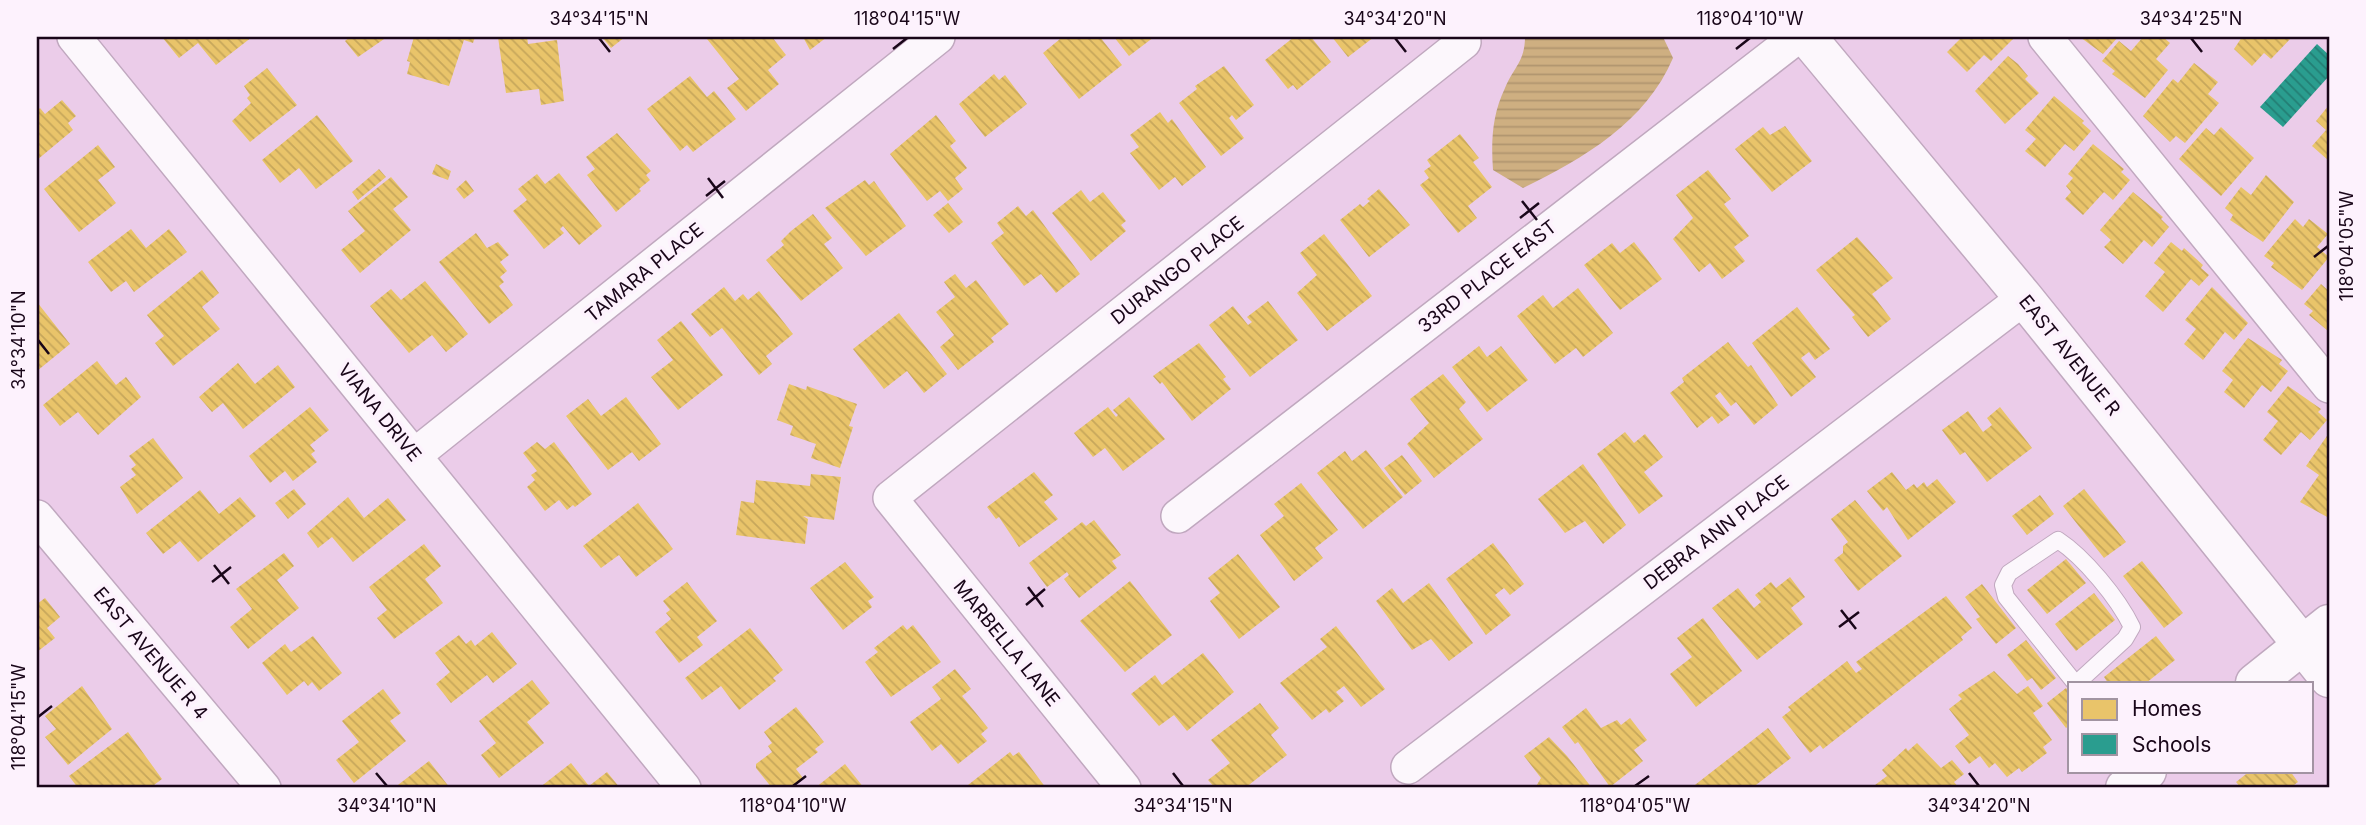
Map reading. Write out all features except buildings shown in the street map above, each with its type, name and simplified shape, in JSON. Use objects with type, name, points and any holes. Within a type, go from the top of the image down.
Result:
[{"type":"main road","name":"EAST AVENUE R","points":[[1807,37],[2024,298],[2316,634],[2329,677]]},
{"type":"main road","points":[[2256,682],[2316,634]]},
{"type":"main road","points":[[2125,788],[2146,772]]},
{"type":"street","name":"VIANA DRIVE","points":[[74,37],[684,788]]},
{"type":"street","name":"TAMARA PLACE","points":[[415,456],[939,37]]},
{"type":"street","name":"33RD PLACE EAST","points":[[1178,516],[1797,37]]},
{"type":"street","points":[[2045,37],[2329,386]]},
{"type":"street","name":"DURANGO PLACE","points":[[890,498],[1462,39]]},
{"type":"street","name":"DEBRA ANN PLACE","points":[[1408,767],[2024,298]]},
{"type":"street","name":"MARBELLA LANE","points":[[890,498],[1124,788]]},
{"type":"street","name":"EAST AVENUE R 4","points":[[37,517],[264,788]]},
{"type":"lane","points":[[2075,682],[2006,597],[2003,585],[2009,573],[2058,540],[2069,547],[2123,608],[2132,627],[2125,639],[2077,682]]},
{"type":"shaded area","points":[[1525,37],[1663,37],[1673,58],[1647,101],[1629,120],[1590,151],[1523,188],[1493,170],[1492,149],[1497,108],[1521,58]]}]
